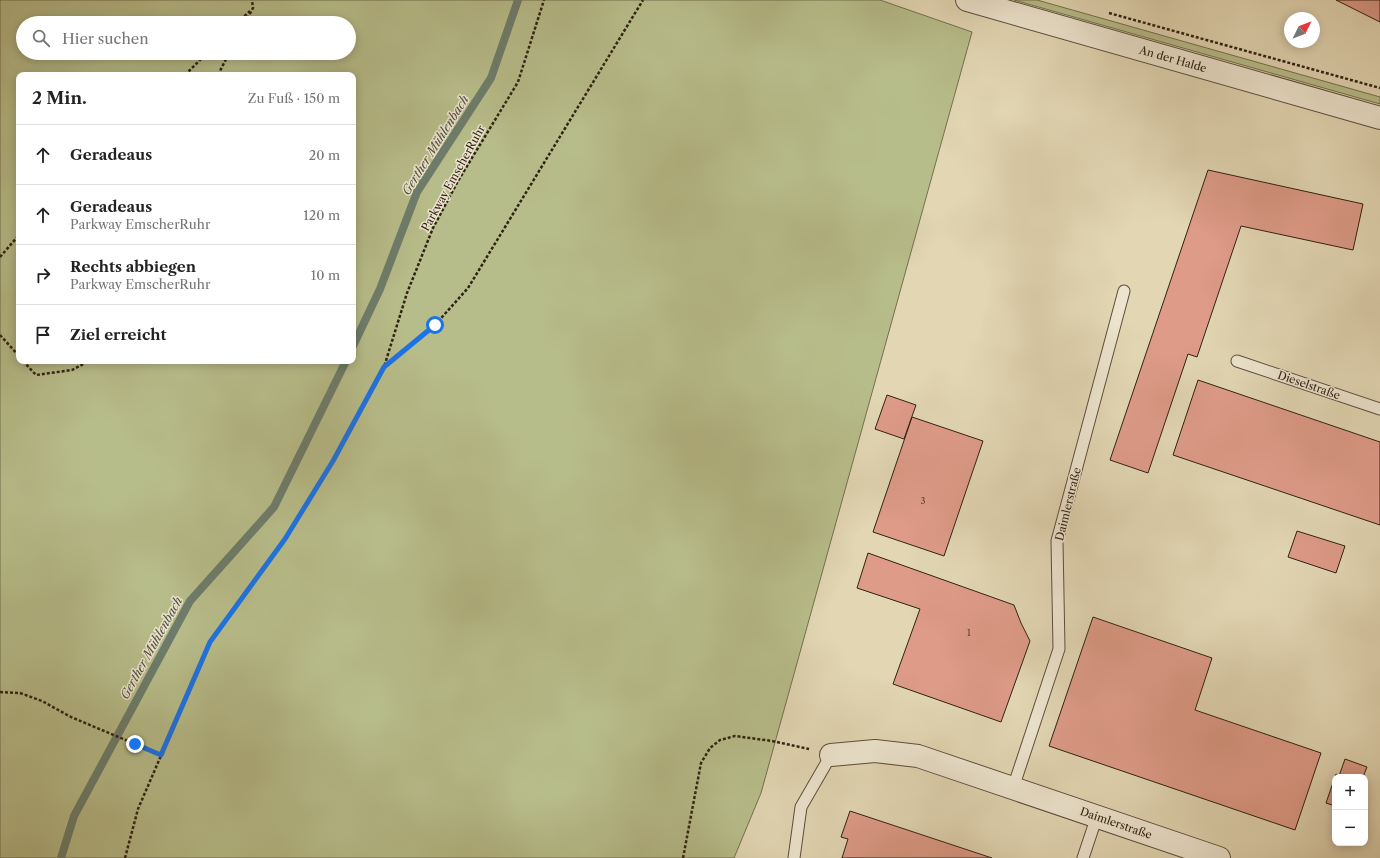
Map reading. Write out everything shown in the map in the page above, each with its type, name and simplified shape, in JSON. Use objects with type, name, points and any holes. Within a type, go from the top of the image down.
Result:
[{"type":"street","name":"An der Halde","points":[[967,0],[1380,118]]},
{"type":"street","name":"Daimlerstraße","points":[[831,755],[875,751],[918,756],[1219,858]]},
{"type":"lane","name":"Daimlerstraße","points":[[1013,788],[1059,649],[1057,541],[1124,291]]},
{"type":"lane","name":"Dieselstraße","points":[[1237,361],[1380,409]]},
{"type":"lane","points":[[794,858],[801,807],[831,755]]},
{"type":"lane","points":[[1082,858],[1097,816]]},
{"type":"path","points":[[249,16],[253,8],[252,0]]},
{"type":"path","name":"Parkway EmscherRuhr","points":[[125,858],[138,809],[210,642],[285,539],[333,461],[384,367],[407,292],[433,228],[458,180],[518,82],[544,0]]},
{"type":"path","points":[[384,367],[435,325],[468,288],[643,0]]},
{"type":"path","points":[[244,16],[253,8]]},
{"type":"path","points":[[1107,13],[1380,88]]},
{"type":"path","points":[[188,72],[200,60]]},
{"type":"path","points":[[220,72],[226,60]]},
{"type":"path","points":[[0,258],[16,239]]},
{"type":"path","points":[[0,335],[16,353]]},
{"type":"path","points":[[26,364],[36,375],[72,370],[83,364]]},
{"type":"path","points":[[0,692],[20,693],[42,701],[71,717],[161,755]]},
{"type":"path","points":[[683,858],[701,763],[710,748],[720,740],[735,736],[772,741],[831,755]]},
{"type":"green space","points":[[0,0],[880,0],[972,32],[761,793],[734,858],[0,858]]},
{"type":"green space","points":[[1014,0],[1037,0],[1380,97],[1380,104]]},
{"type":"building","points":[[1336,0],[1380,0],[1380,22]]},
{"type":"building","points":[[1208,170],[1363,204],[1353,250],[1241,226],[1197,357],[1188,354],[1148,473],[1110,460]]},
{"type":"building","points":[[1198,380],[1380,442],[1380,525],[1173,455]]},
{"type":"building","points":[[887,395],[916,405],[904,439],[875,429]]},
{"type":"building","points":[[912,417],[983,441],[944,556],[873,532]]},
{"type":"building","points":[[1297,531],[1345,546],[1336,573],[1288,557]]},
{"type":"building","points":[[868,553],[1014,605],[1030,641],[1001,722],[893,684],[920,609],[857,588]]},
{"type":"building","points":[[1093,617],[1212,658],[1195,710],[1321,753],[1295,830],[1049,746]]},
{"type":"building","points":[[1345,759],[1367,767],[1364,774],[1340,774]]},
{"type":"building","points":[[1332,786],[1332,805],[1326,803]]},
{"type":"building","points":[[850,811],[992,858],[842,858],[848,839],[841,837]]},
{"type":"waterway","name":"Gerther Mühlenbach","points":[[356,340],[380,289],[417,192],[491,78],[518,0]]},
{"type":"waterway","name":"Gerther Mühlenbach","points":[[61,858],[74,816],[190,601],[274,507],[345,364]]},
{"type":"route","points":[[135,744],[161,755],[210,642],[285,539],[333,461],[384,367],[435,325]]}]
